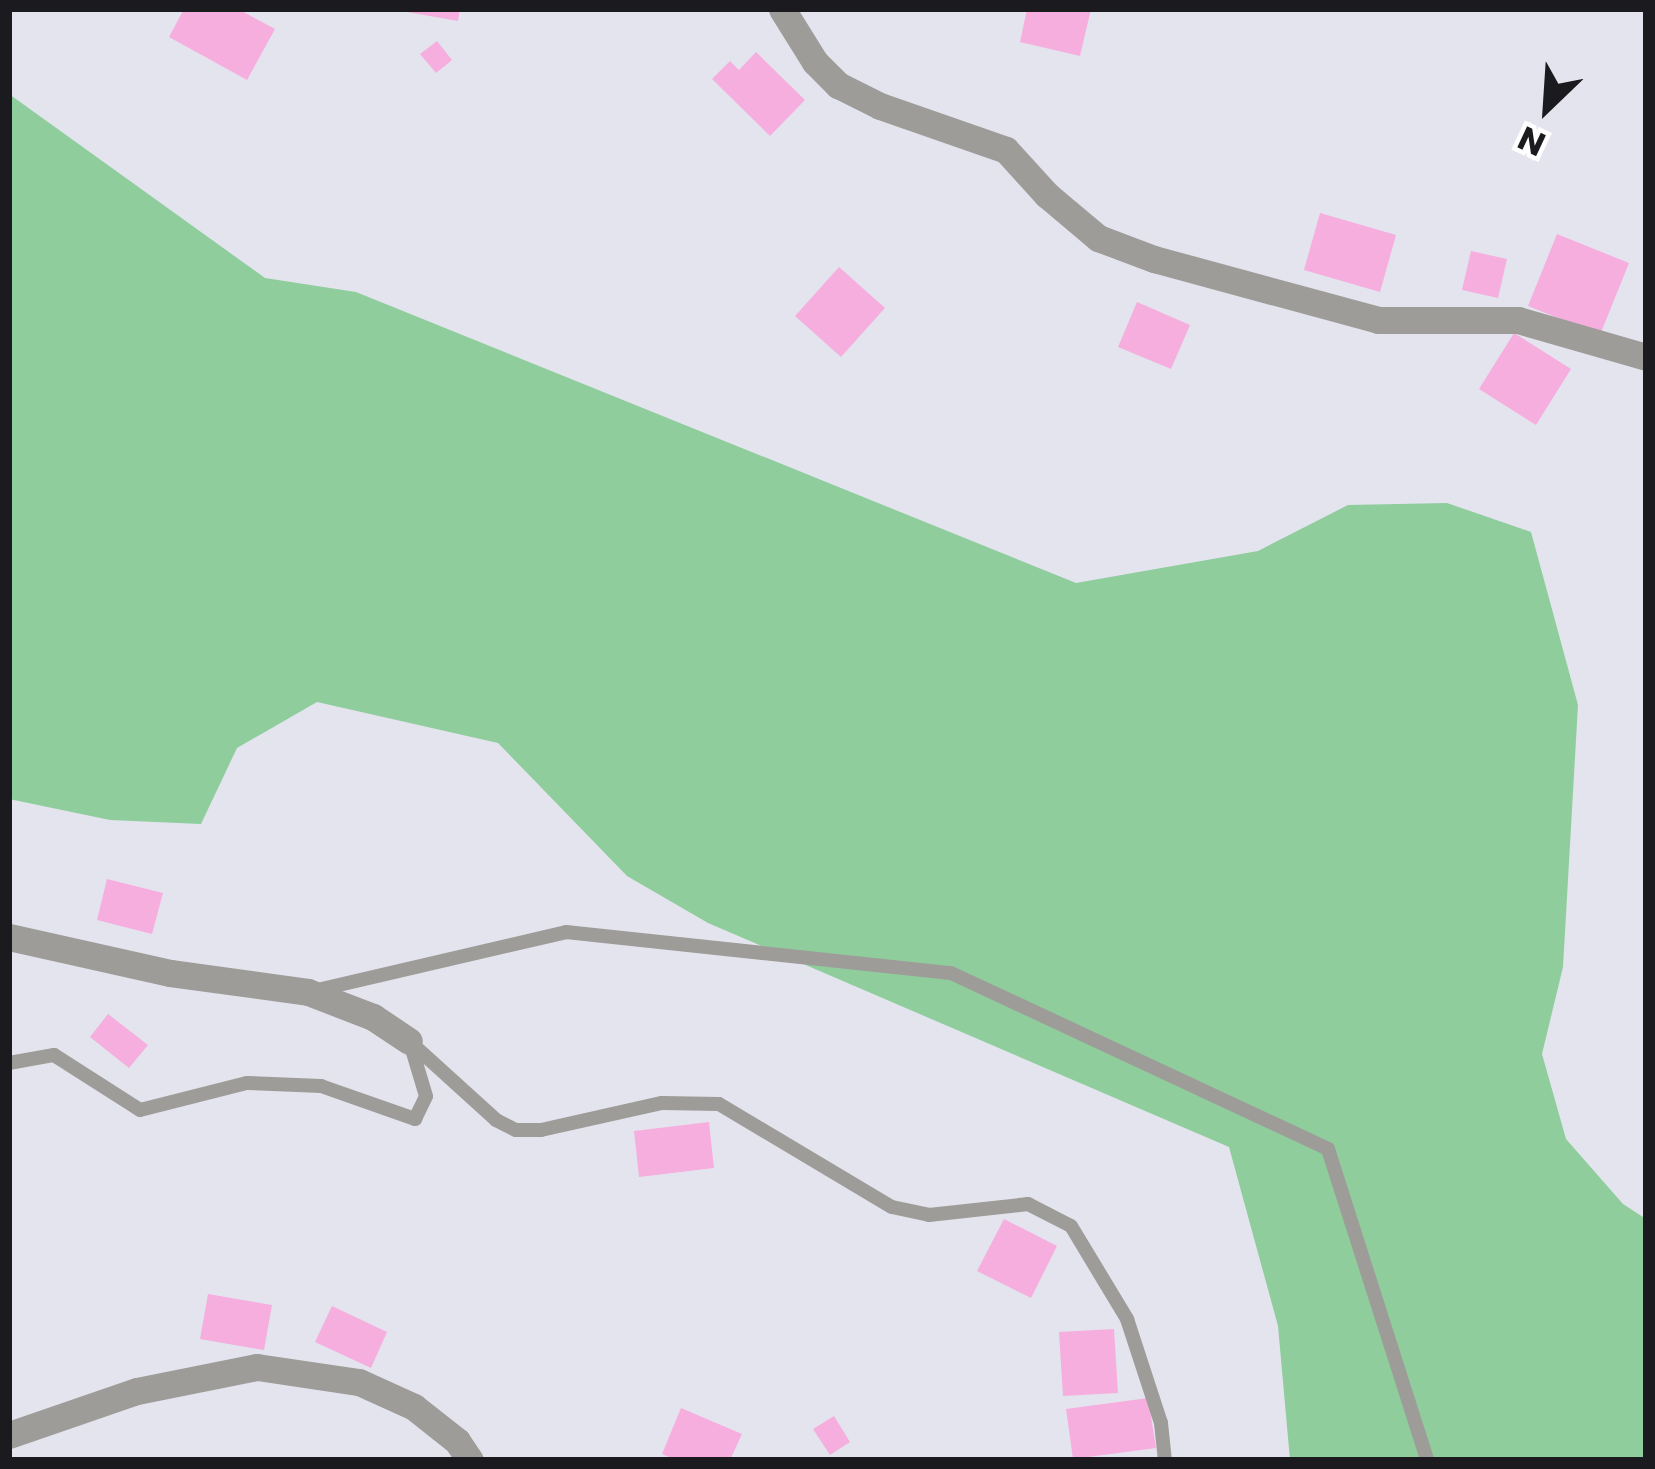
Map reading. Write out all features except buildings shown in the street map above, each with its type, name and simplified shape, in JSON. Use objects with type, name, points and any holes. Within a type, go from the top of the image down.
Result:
[{"type":"street","points":[[782,9],[815,62],[838,85],[880,106],[1006,150],[1047,195],[1099,238],[1154,260],[1378,320],[1518,320],[1646,357]]},
{"type":"street","points":[[9,937],[170,973],[308,992],[373,1017],[409,1041]]},
{"type":"street","points":[[9,1435],[58,1413],[137,1390],[257,1367],[359,1382],[414,1407],[458,1442],[470,1460]]},
{"type":"lane","points":[[308,992],[566,932],[951,973],[1328,1149],[1427,1460]]},
{"type":"lane","points":[[9,1063],[54,1055],[140,1110],[247,1083],[266,1083],[321,1086],[416,1119],[426,1096],[409,1041]]},
{"type":"lane","points":[[409,1041],[496,1120],[516,1130],[541,1130],[662,1103],[719,1104],[892,1207],[929,1215],[1028,1204],[1071,1226],[1127,1319],[1161,1423],[1165,1460]]},
{"type":"green space","points":[[9,94],[265,278],[356,292],[1076,583],[1258,551],[1348,505],[1447,503],[1531,532],[1578,705],[1563,967],[1542,1054],[1566,1139],[1623,1204],[1646,1219],[1646,1460],[1290,1460],[1278,1326],[1229,1147],[708,923],[627,876],[498,743],[317,702],[237,748],[201,824],[110,820],[9,799]]}]
